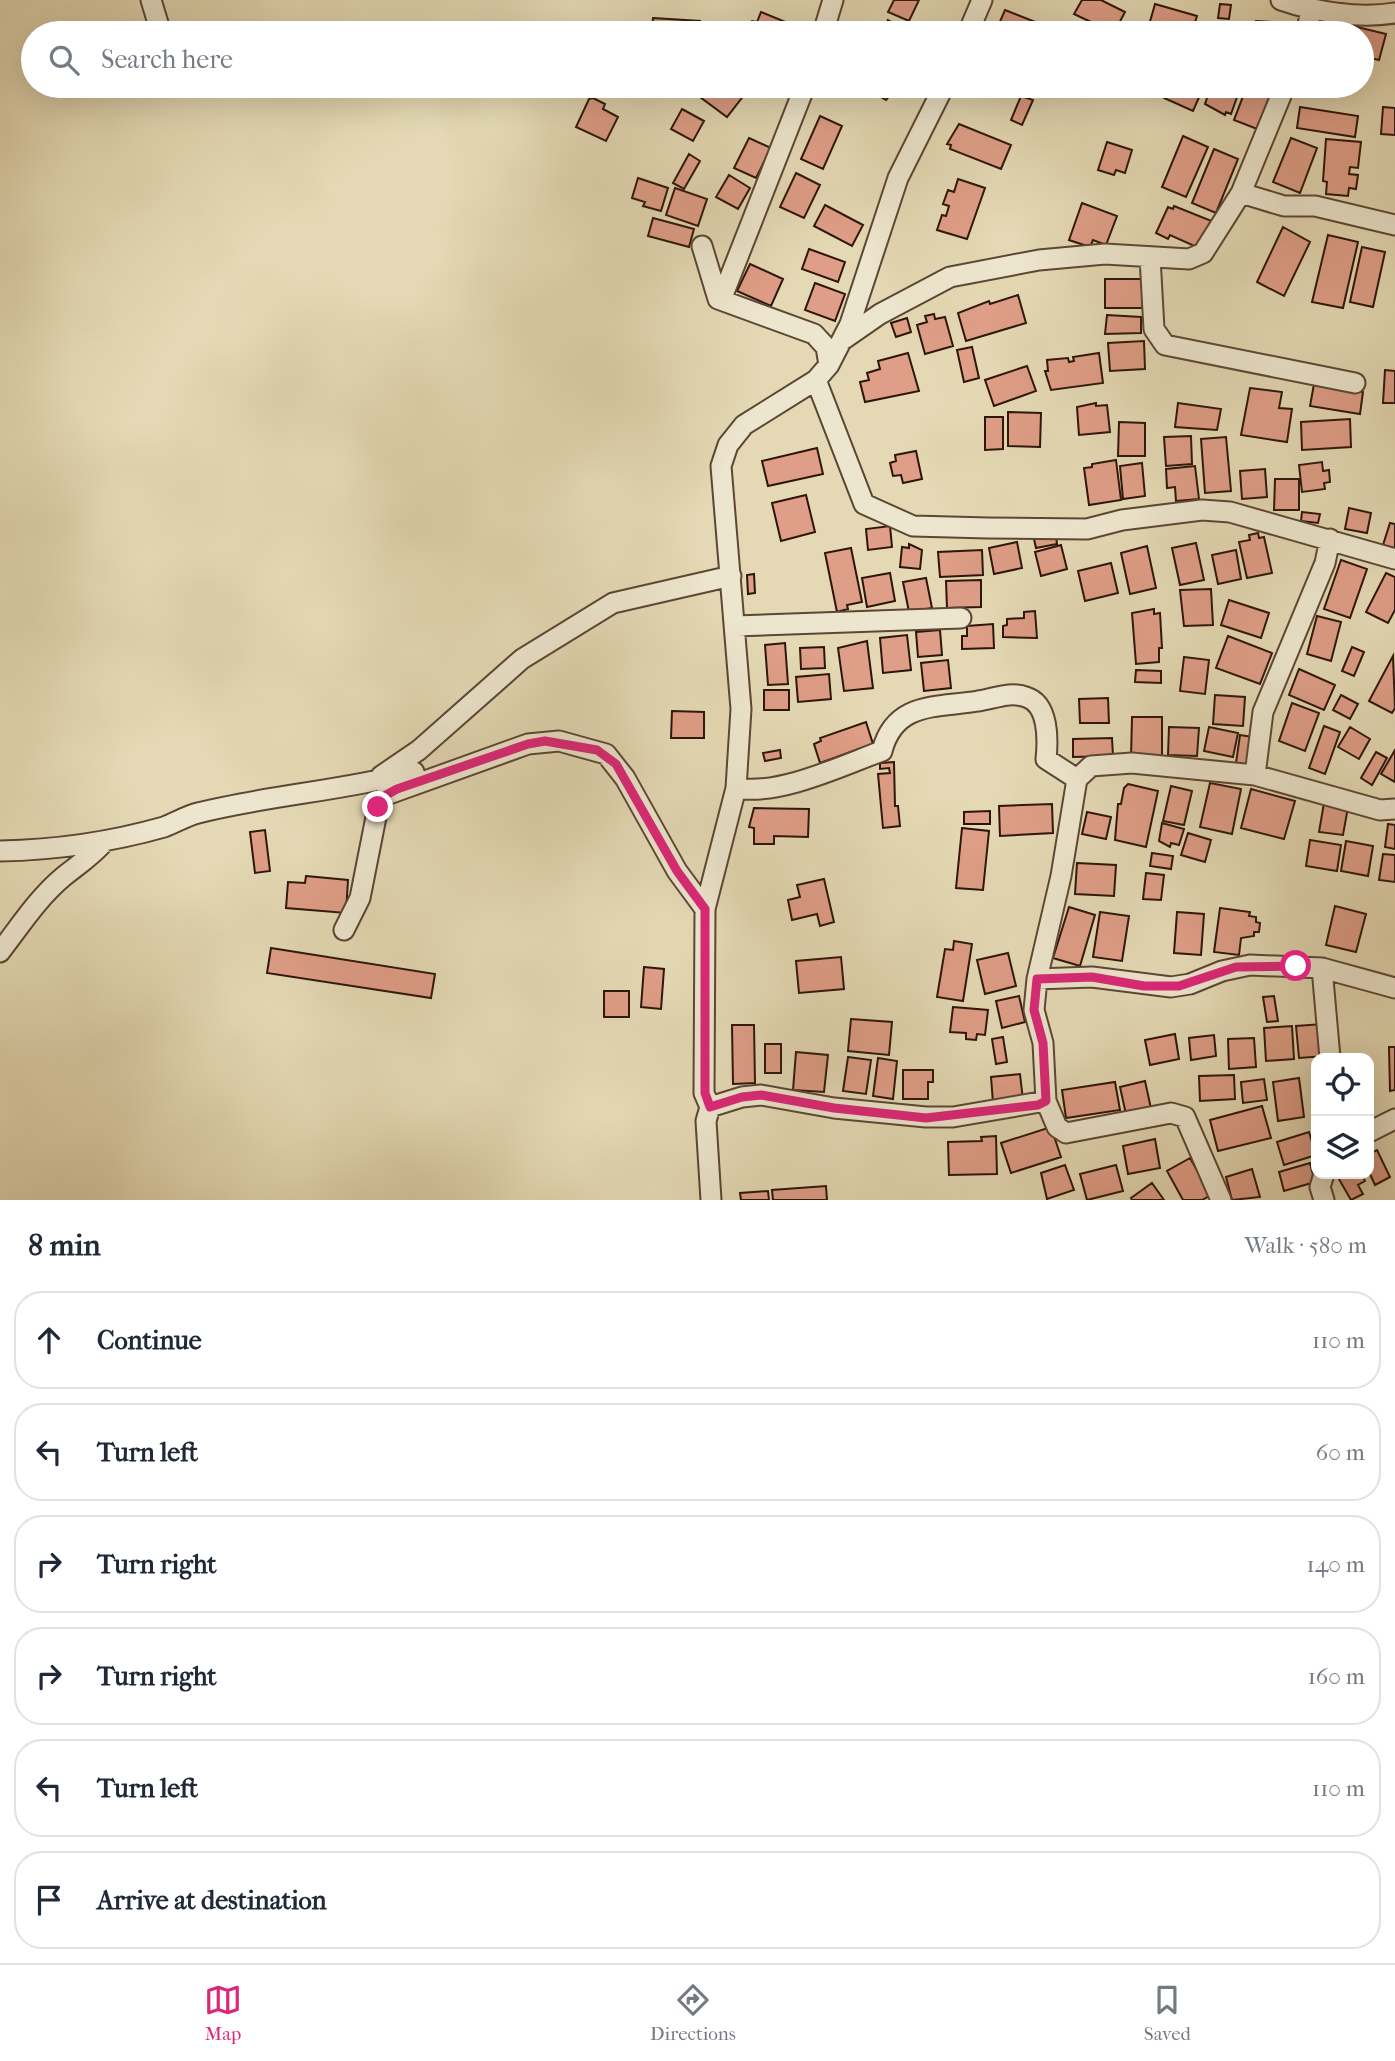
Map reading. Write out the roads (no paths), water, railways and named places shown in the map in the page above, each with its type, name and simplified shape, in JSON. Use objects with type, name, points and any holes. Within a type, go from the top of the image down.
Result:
[{"type":"street","points":[[151,0],[157,21]]},
{"type":"street","points":[[827,21],[833,0]]},
{"type":"street","points":[[973,21],[982,0]]},
{"type":"street","points":[[1281,0],[1311,11],[1361,15],[1395,13]]},
{"type":"street","points":[[1309,21],[1311,11]]},
{"type":"street","points":[[721,300],[800,98]]},
{"type":"street","points":[[710,1200],[706,1121],[710,1107],[705,1093],[705,909],[736,788],[741,709],[721,467],[729,445],[744,425],[823,373],[842,341],[898,178],[938,98]]},
{"type":"street","points":[[842,341],[880,314],[950,277],[1039,260],[1105,254],[1189,259],[1203,253],[1241,193],[1280,98]]},
{"type":"street","points":[[1241,193],[1284,206],[1315,206],[1395,225]]},
{"type":"street","points":[[702,246],[714,294],[721,300],[814,334],[826,346],[823,373],[864,504],[913,526],[1087,529],[1122,520],[1202,510],[1230,512],[1395,559]]},
{"type":"street","points":[[1150,257],[1154,329],[1165,345],[1355,383]]},
{"type":"street","points":[[1255,775],[1263,712],[1325,563],[1330,539]]},
{"type":"street","points":[[372,783],[418,750],[522,659],[613,603],[731,576]]},
{"type":"street","points":[[736,626],[961,618]]},
{"type":"street","points":[[736,788],[755,792],[882,751],[885,736],[901,718],[919,708],[1008,695],[1027,697],[1039,708],[1046,725],[1046,759],[1077,779]]},
{"type":"street","points":[[344,930],[360,898],[381,800],[397,789],[506,751],[545,741],[606,754],[625,778],[677,871],[705,909]]},
{"type":"street","points":[[0,851],[105,841],[165,826],[196,813],[314,790],[372,783],[468,755],[506,751]]},
{"type":"street","points":[[1221,1200],[1185,1118],[1171,1113],[1066,1133],[1057,1127],[1046,1101],[1043,1043],[1034,1010],[1037,979],[1061,876],[1077,779],[1091,766],[1132,763],[1255,775],[1380,810],[1395,809]]},
{"type":"street","points":[[0,952],[27,914],[64,876],[87,861],[105,841]]},
{"type":"street","points":[[1037,979],[1092,977],[1144,986],[1171,987],[1190,984],[1222,971],[1250,965],[1322,968],[1395,988]]},
{"type":"street","points":[[1322,968],[1330,1053]]},
{"type":"street","points":[[710,1107],[742,1097],[761,1095],[834,1108],[926,1118],[965,1115],[1046,1101]]},
{"type":"street","points":[[1374,1130],[1395,1119]]},
{"type":"street","points":[[1322,1179],[1320,1187],[1324,1200]]}]
